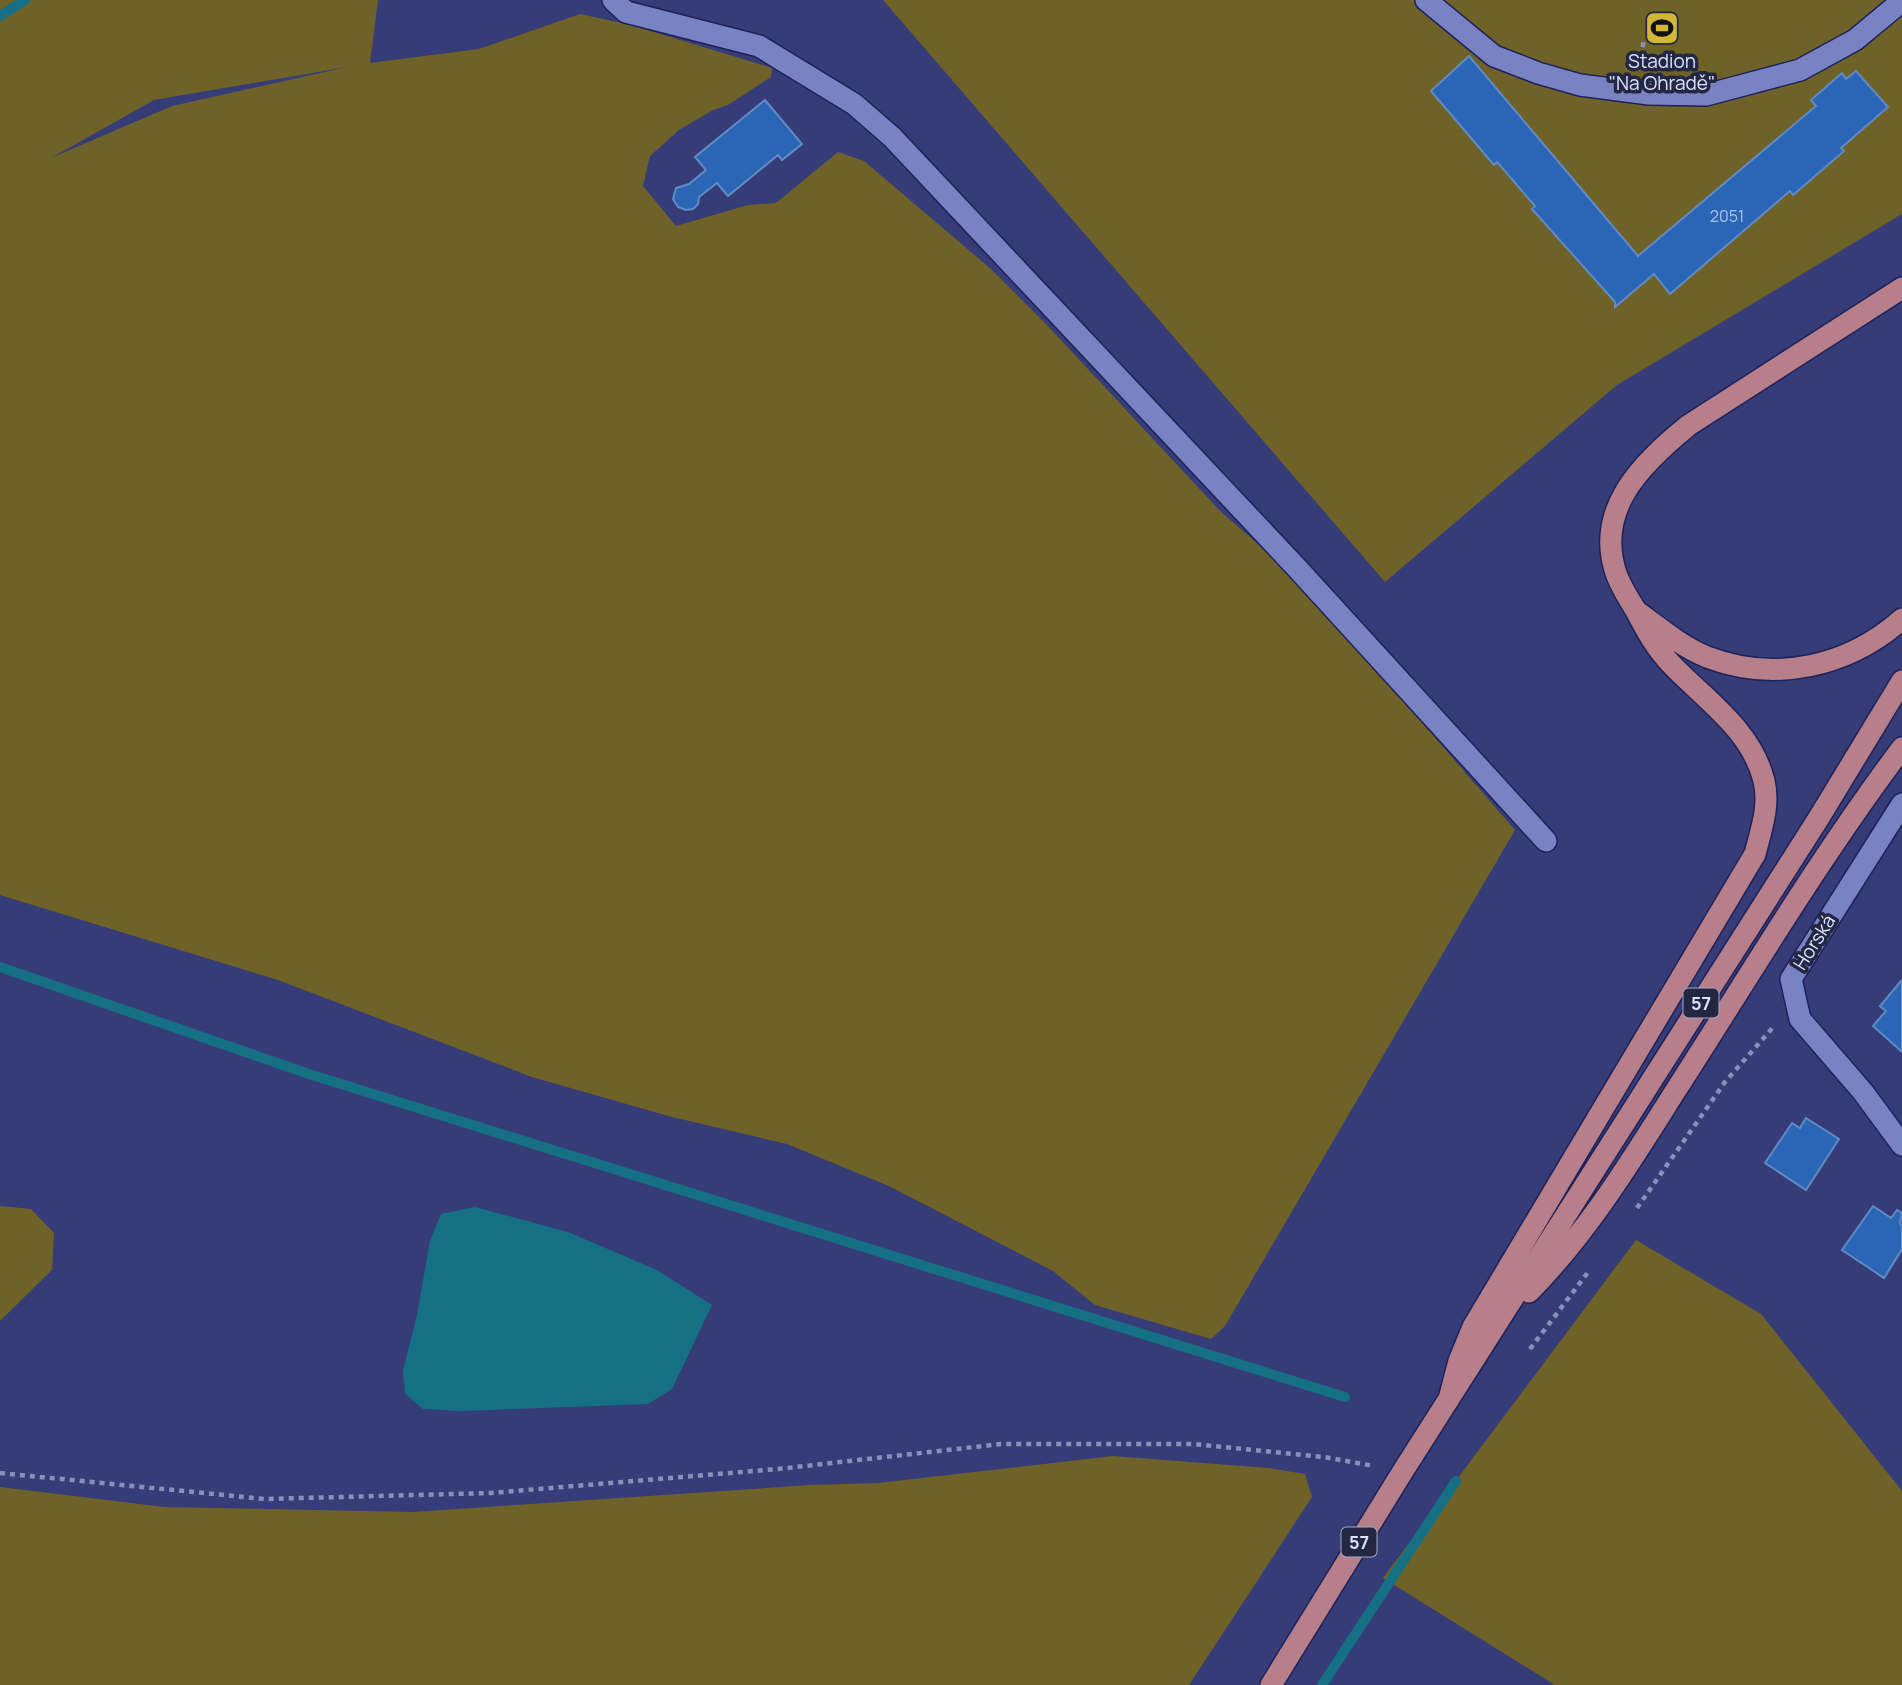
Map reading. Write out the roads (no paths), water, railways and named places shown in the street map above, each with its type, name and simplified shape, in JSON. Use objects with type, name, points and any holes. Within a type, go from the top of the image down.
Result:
[{"type":"main road","points":[[1449,1399],[1459,1361],[1473,1328],[1755,854],[1766,814],[1765,783],[1747,741],[1650,639],[1616,573],[1611,534],[1615,513],[1624,492],[1639,471],[1663,446],[1689,425],[1902,288]]},
{"type":"main road","points":[[1635,610],[1682,644],[1706,656],[1732,664],[1769,669],[1834,661],[1860,650],[1902,619]]},
{"type":"main road","name":"57","points":[[1277,1683],[1403,1471],[1812,828],[1902,681]]},
{"type":"main road","points":[[1498,1323],[1560,1259],[1606,1199],[1839,837],[1902,748]]},
{"type":"street","points":[[613,0],[626,12],[759,46],[854,104],[892,137],[1296,567],[1546,841]]},
{"type":"street","points":[[1426,0],[1493,56],[1538,73],[1580,85],[1649,94],[1706,95],[1800,70],[1855,40],[1902,1]]},
{"type":"street","name":"Horská","points":[[1902,804],[1791,979],[1800,1018],[1863,1092],[1902,1145]]},
{"type":"waterway","points":[[0,16],[25,0]]},
{"type":"waterway","points":[[0,967],[309,1074],[1345,1397]]},
{"type":"waterway","points":[[1322,1685],[1456,1481]]},
{"type":"place","name":"Stadion \"Na Ohradě\"","points":[[1662,28]]}]
